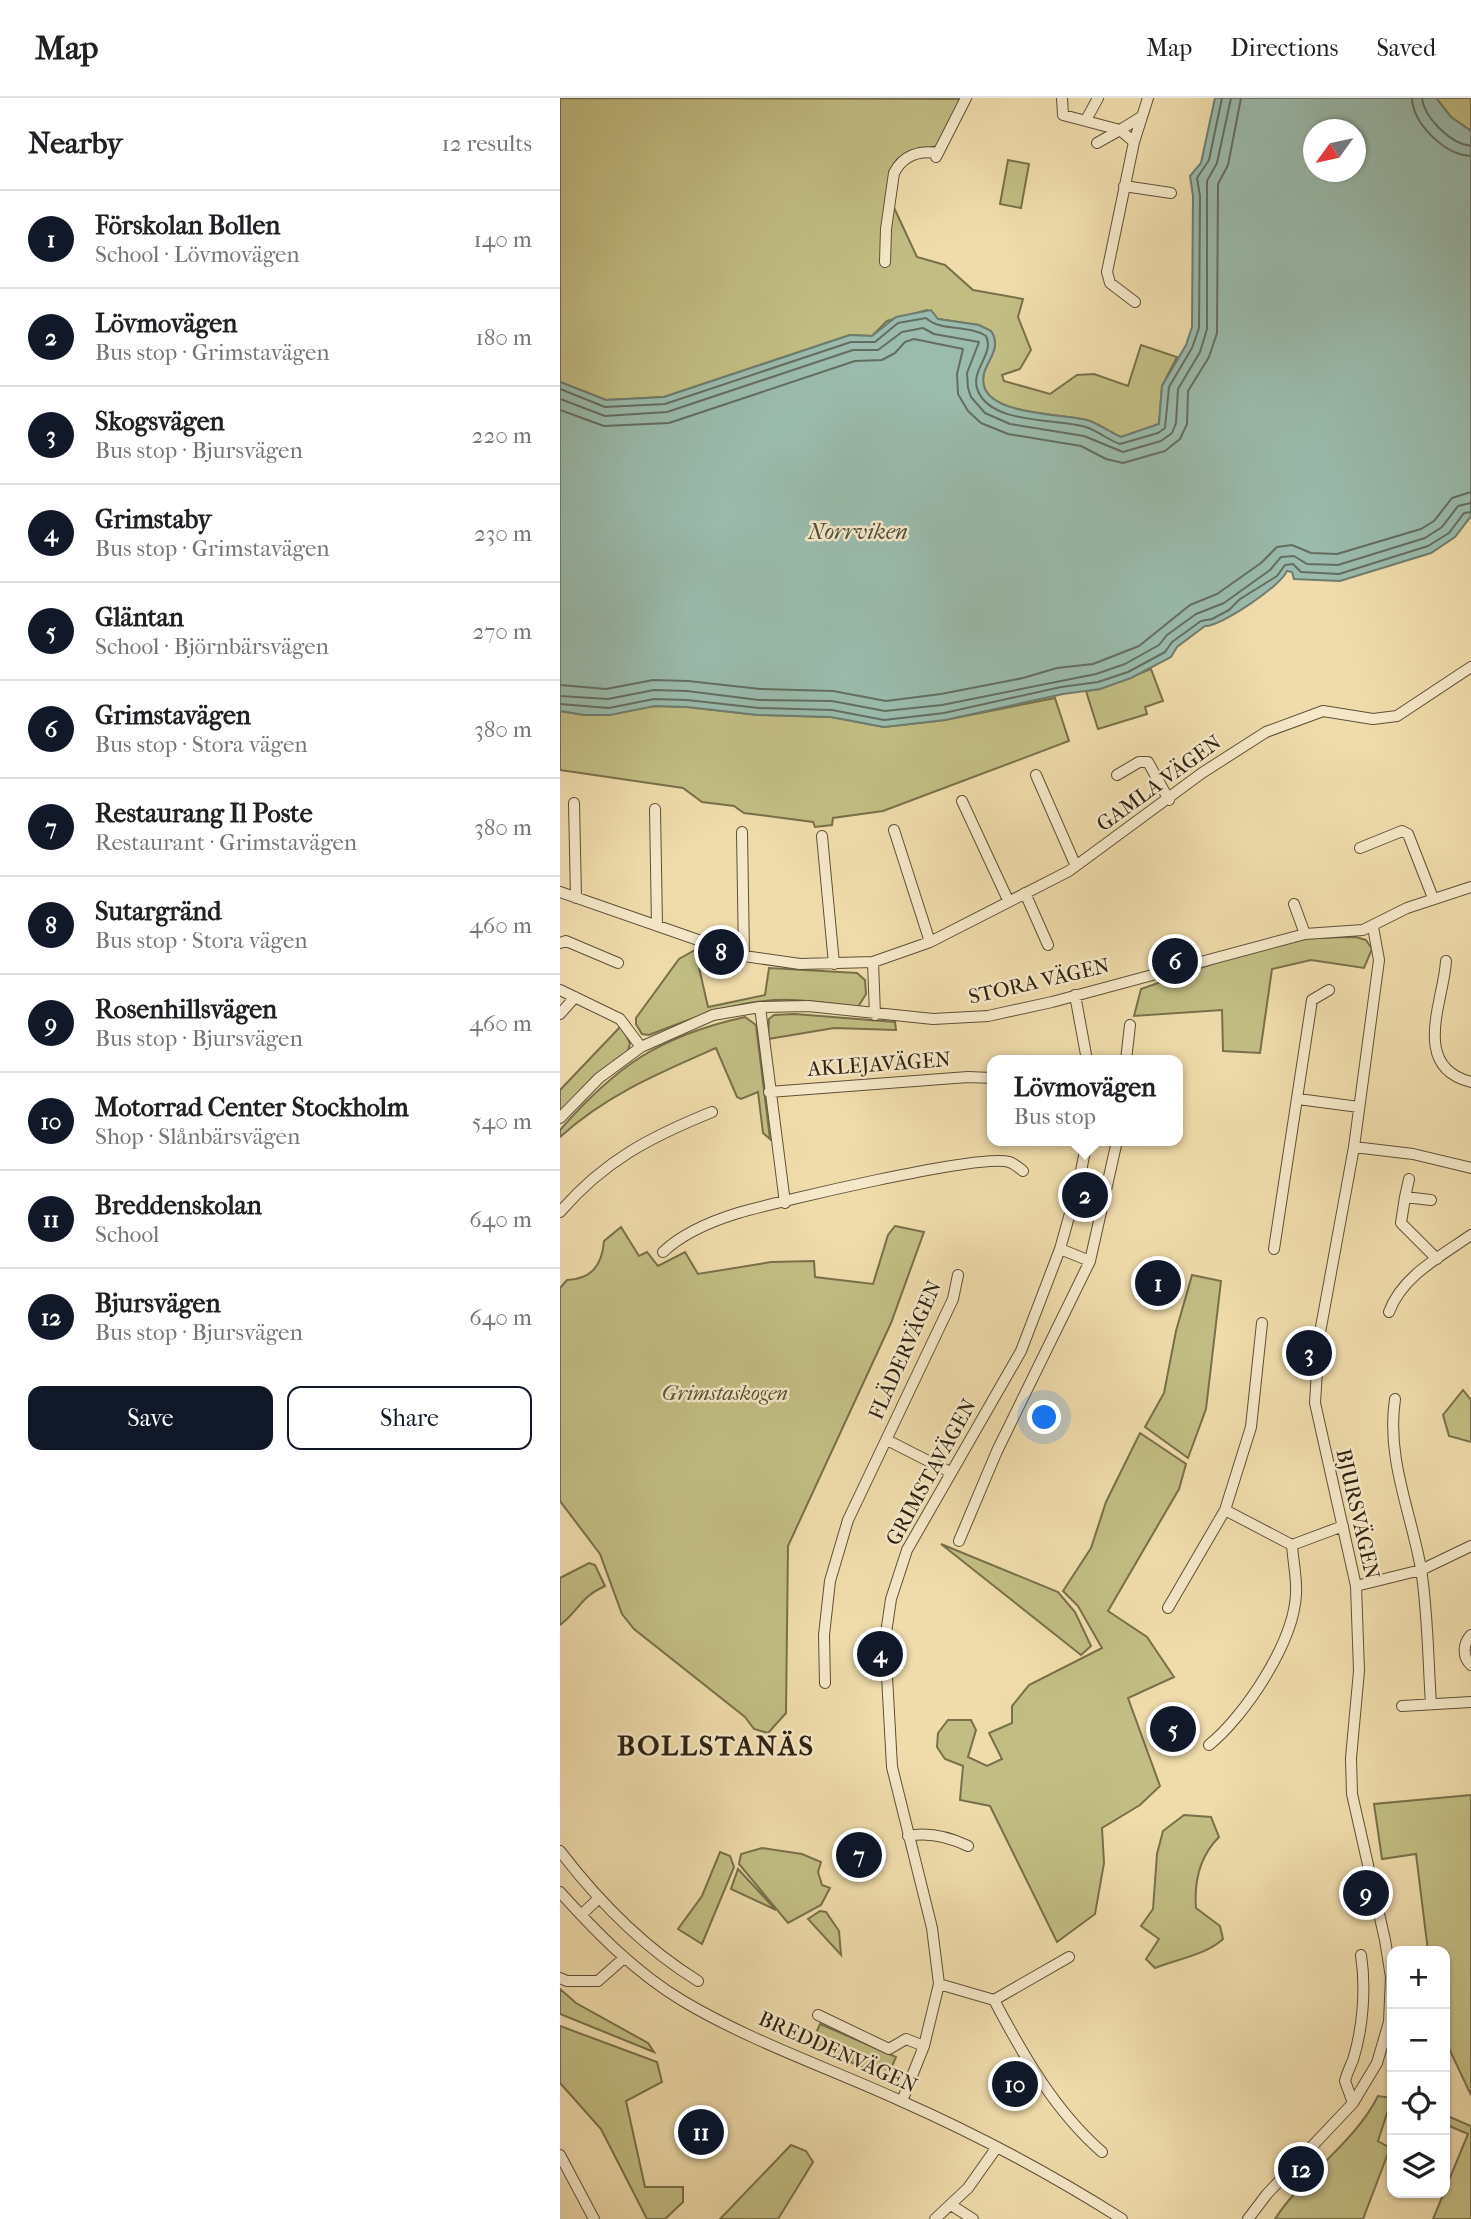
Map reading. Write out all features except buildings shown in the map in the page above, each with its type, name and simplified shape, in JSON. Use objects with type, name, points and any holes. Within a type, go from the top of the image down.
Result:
[{"type":"street","points":[[886,262],[886,229],[894,173],[898,165],[916,153],[937,155],[966,98]]},
{"type":"street","points":[[1062,98],[1063,115],[1120,130],[1134,142]]},
{"type":"street","points":[[1086,120],[1098,98]]},
{"type":"street","points":[[1097,143],[1120,130],[1144,105]]},
{"type":"street","points":[[1135,302],[1110,283],[1107,272],[1144,105]]},
{"type":"street","points":[[1124,186],[1171,194]]},
{"type":"street","name":"GAMLA VÄGEN","points":[[873,962],[930,942],[1069,871],[1075,864],[1251,740],[1285,723],[1323,711],[1373,719],[1396,716],[1471,667]]},
{"type":"street","points":[[1117,775],[1139,762],[1148,762],[1158,785],[1169,800]]},
{"type":"street","points":[[1036,775],[1075,864]]},
{"type":"street","points":[[962,801],[1008,900]]},
{"type":"street","points":[[574,803],[576,898]]},
{"type":"street","points":[[654,809],[657,926]]},
{"type":"street","points":[[894,830],[930,942]]},
{"type":"street","points":[[1360,848],[1402,831],[1408,834],[1433,898]]},
{"type":"street","points":[[743,832],[744,956]]},
{"type":"street","points":[[822,836],[834,964]]},
{"type":"street","points":[[1373,927],[1407,908],[1471,887]]},
{"type":"street","points":[[560,892],[744,956],[800,964],[873,962],[875,1015]]},
{"type":"street","points":[[1025,893],[1048,945]]},
{"type":"street","points":[[1294,904],[1305,934]]},
{"type":"street","name":"STORA VÄGEN","points":[[560,1118],[598,1078],[641,1046],[713,1015],[760,1007],[808,1006],[875,1015],[962,1019],[1020,1010],[1305,934],[1373,927]]},
{"type":"street","name":"BJURSVÄGEN","points":[[1248,2219],[1267,2193],[1353,2103],[1377,2063],[1389,2022],[1391,1977],[1352,1794],[1351,1758],[1359,1671],[1356,1586],[1321,1440],[1315,1403],[1319,1338],[1354,1147],[1379,960],[1373,927]]},
{"type":"street","points":[[560,943],[566,941],[618,963]]},
{"type":"street","points":[[1446,961],[1435,1011],[1434,1048],[1445,1066],[1471,1082]]},
{"type":"street","points":[[560,990],[621,1019],[641,1046]]},
{"type":"street","points":[[1274,1250],[1311,1000],[1329,990]]},
{"type":"street","points":[[1075,995],[1086,1055]]},
{"type":"street","points":[[560,1014],[575,997]]},
{"type":"street","points":[[760,1007],[785,1203]]},
{"type":"street","points":[[1127,1055],[1130,1025]]},
{"type":"street","name":"AKLEJAVÄGEN","points":[[769,1092],[932,1079],[987,1078]]},
{"type":"street","points":[[1298,1099],[1359,1107]]},
{"type":"street","points":[[560,1212],[583,1186],[620,1156],[666,1130],[712,1112]]},
{"type":"street","name":"GRIMSTAVÄGEN","points":[[902,2101],[924,2046],[939,1984],[932,1928],[892,1767],[885,1640],[891,1599],[907,1550],[1021,1351],[1059,1249],[1079,1181],[1086,1146]]},
{"type":"street","points":[[959,1541],[997,1451],[1090,1261],[1116,1146]]},
{"type":"street","points":[[1354,1147],[1413,1154],[1471,1168]]},
{"type":"street","points":[[663,1252],[672,1243],[738,1213],[979,1162],[1009,1162],[1023,1171]]},
{"type":"street","points":[[1409,1179],[1401,1223],[1437,1259]]},
{"type":"street","points":[[1405,1197],[1431,1200]]},
{"type":"street","points":[[1389,1312],[1395,1297],[1437,1259],[1471,1235]]},
{"type":"street","points":[[1059,1249],[1090,1261]]},
{"type":"street","name":"FLÄDERVÄGEN","points":[[825,1683],[824,1635],[830,1581],[848,1520],[953,1299],[958,1275]]},
{"type":"street","points":[[1168,1608],[1225,1510],[1251,1427],[1262,1323]]},
{"type":"street","points":[[1395,1399],[1392,1419],[1395,1464],[1421,1570],[1431,1704]]},
{"type":"street","name":"FLÄDERVÄGEN","points":[[887,1440],[950,1472]]},
{"type":"street","points":[[1225,1510],[1292,1545],[1343,1526]]},
{"type":"street","points":[[1209,1745],[1230,1728],[1291,1625],[1296,1594],[1292,1545]]},
{"type":"street","points":[[1356,1586],[1421,1570],[1471,1546]]},
{"type":"street","points":[[1471,1635],[1466,1640],[1464,1651],[1471,1665]]},
{"type":"street","points":[[1402,1706],[1471,1702]]},
{"type":"street","points":[[908,1836],[920,1834],[953,1839],[968,1846]]},
{"type":"street","points":[[560,1851],[598,1899],[638,1936],[698,1981]]},
{"type":"street","name":"BREDDENVÄGEN","points":[[560,1892],[624,1958],[682,2000],[732,2026],[902,2101],[997,2147],[1063,2181],[1122,2219]]},
{"type":"street","points":[[581,1915],[598,1899]]},
{"type":"street","points":[[1353,2103],[1345,2081],[1354,2057],[1362,2008],[1364,1978],[1361,1955]]},
{"type":"street","points":[[994,2000],[1069,1957]]},
{"type":"street","points":[[560,1978],[585,1983],[598,1981],[624,1958]]},
{"type":"street","points":[[939,1984],[994,2000],[1041,2081],[1077,2130],[1102,2152]]},
{"type":"street","points":[[818,2015],[889,2049],[906,2039],[924,2046]]},
{"type":"street","points":[[935,2219],[981,2172],[997,2147]]},
{"type":"street","points":[[560,2155],[594,2219]]},
{"type":"street","points":[[951,2205],[973,2219]]},
{"type":"green space","points":[[560,98],[962,99],[939,146],[909,155],[900,167],[889,197],[917,257],[945,265],[973,290],[1023,299],[1018,317],[1031,350],[1020,369],[1002,375],[1004,381],[1050,394],[1077,375],[1094,374],[1128,386],[1141,345],[1177,357],[1162,386],[1159,424],[1121,437],[1087,420],[1029,412],[1000,403],[989,396],[983,378],[995,345],[991,331],[979,325],[938,319],[927,310],[887,321],[872,336],[850,335],[664,397],[606,400],[560,382]]},
{"type":"green space","points":[[1436,98],[1471,98],[1471,131],[1451,117]]},
{"type":"green space","points":[[1008,160],[1029,164],[1021,208],[1000,204]]},
{"type":"green space","points":[[1151,669],[1163,701],[1145,707],[1147,714],[1098,729],[1086,691],[1100,689]]},
{"type":"green space","points":[[1055,698],[1069,741],[883,811],[833,818],[832,825],[815,827],[813,822],[744,813],[734,806],[702,802],[683,788],[560,770],[560,711],[585,715],[655,706],[687,707],[758,715],[831,717],[884,727],[945,720]]},
{"type":"green space","points":[[1356,937],[1366,940],[1372,949],[1364,968],[1311,960],[1272,969],[1260,1053],[1223,1051],[1222,1010],[1134,1016],[1141,989],[1223,960],[1303,938]]},
{"type":"green space","points":[[695,950],[708,1007],[765,995],[769,968],[857,973],[865,980],[866,994],[858,1007],[792,1000],[736,1005],[649,1035],[642,1034],[636,1024],[636,1018],[679,959]]},
{"type":"green space","points":[[795,1014],[895,1022],[896,1030],[834,1028],[768,1039],[769,1019],[774,1015]]},
{"type":"green space","points":[[745,1017],[756,1025],[770,1139],[763,1133],[758,1092],[741,1099],[737,1097],[716,1048],[615,1097],[560,1137],[560,1130],[581,1107],[642,1056],[688,1034]]},
{"type":"green space","points":[[621,1026],[630,1043],[628,1051],[560,1113],[560,1090]]},
{"type":"green space","name":"Grimstaskogen","points":[[895,1226],[924,1232],[891,1323],[788,1546],[786,1713],[768,1733],[754,1729],[745,1717],[634,1629],[622,1614],[600,1554],[560,1501],[560,1288],[567,1280],[583,1277],[594,1269],[601,1257],[604,1241],[621,1227],[639,1256],[647,1252],[658,1266],[685,1252],[698,1274],[771,1262],[814,1261],[815,1277],[873,1284],[888,1235]]},
{"type":"green space","points":[[1192,1275],[1221,1281],[1206,1409],[1188,1458],[1145,1427],[1164,1393],[1176,1331]]},
{"type":"green space","points":[[1463,1390],[1471,1400],[1471,1442],[1449,1436],[1443,1415]]},
{"type":"green space","points":[[1140,1433],[1186,1464],[1179,1489],[1108,1611],[1147,1637],[1174,1677],[1128,1698],[1160,1786],[1140,1805],[1102,1828],[1104,1863],[1095,1914],[1057,1942],[990,1806],[960,1800],[963,1766],[945,1759],[937,1747],[938,1733],[948,1720],[971,1720],[976,1730],[968,1757],[987,1766],[1002,1759],[989,1733],[1012,1723],[1012,1706],[1029,1685],[1102,1648],[1078,1606],[1063,1591],[1091,1548],[1106,1502]]},
{"type":"green space","points":[[941,1544],[1058,1592],[1075,1612],[1091,1646],[1081,1655]]},
{"type":"green space","points":[[589,1563],[595,1565],[605,1586],[585,1599],[560,1625],[560,1578]]},
{"type":"green space","points":[[1471,1795],[1471,2095],[1450,2051],[1450,1946],[1427,1946],[1416,1854],[1382,1859],[1374,1804]]},
{"type":"green space","points":[[1184,1815],[1211,1817],[1219,1837],[1207,1852],[1200,1870],[1196,1908],[1220,1926],[1223,1939],[1200,1953],[1155,1968],[1146,1959],[1159,1939],[1141,1926],[1153,1909],[1157,1854],[1163,1831]]},
{"type":"green space","points":[[762,1848],[802,1854],[821,1862],[818,1872],[822,1885],[830,1888],[821,1905],[788,1923],[739,1864],[741,1854]]},
{"type":"green space","points":[[720,1852],[730,1856],[734,1867],[702,1944],[678,1929],[702,1896]]},
{"type":"green space","points":[[738,1869],[776,1910],[731,1889]]},
{"type":"green space","points":[[820,1911],[826,1912],[839,1931],[841,1955],[808,1919]]},
{"type":"green space","points":[[560,1989],[576,2003],[648,2043],[654,2052],[560,2014]]},
{"type":"green space","points":[[820,2024],[896,2057],[887,2078],[811,2045]]},
{"type":"green space","points":[[560,2026],[657,2062],[662,2082],[626,2101],[645,2187],[683,2187],[683,2202],[665,2219],[647,2219],[601,2129],[560,2083]]},
{"type":"green space","points":[[1378,2096],[1387,2097],[1387,2113],[1378,2141],[1387,2146],[1387,2156],[1363,2219],[1275,2219],[1300,2188],[1343,2144]]},
{"type":"green space","points":[[1450,2117],[1471,2126],[1471,2219],[1433,2219],[1442,2198],[1450,2198],[1450,2178],[1468,2134],[1450,2126]]},
{"type":"green space","points":[[791,2145],[806,2151],[813,2162],[778,2219],[720,2219]]},
{"type":"water","name":"Norrviken","points":[[1215,98],[1436,98],[1451,117],[1471,131],[1471,516],[1455,537],[1431,553],[1340,581],[1294,579],[1292,572],[1287,571],[1274,586],[1250,604],[1223,620],[1205,626],[1177,647],[1171,657],[1131,678],[1100,689],[1063,694],[945,720],[884,727],[831,717],[758,715],[687,707],[655,706],[610,715],[560,711],[560,382],[606,400],[664,397],[850,335],[872,336],[896,317],[931,310],[938,319],[979,325],[991,331],[995,346],[983,378],[989,396],[1000,403],[1029,412],[1087,420],[1121,437],[1159,424],[1162,386],[1186,345],[1192,327],[1193,196],[1190,176],[1201,163]]},
{"type":"place","name":"Sutargränd","points":[[721,952]]},
{"type":"place","name":"Grimstavägen","points":[[1175,961]]},
{"type":"place","name":"Lövmovägen","points":[[1085,1195]]},
{"type":"place","name":"Förskolan Bollen","points":[[1158,1283]]},
{"type":"place","name":"Skogsvägen","points":[[1309,1353]]},
{"type":"place","name":"Grimstaby","points":[[880,1654]]},
{"type":"place","name":"Gläntan","points":[[1173,1729]]},
{"type":"place","name":"Restaurang Il Poste","points":[[859,1855]]},
{"type":"place","name":"Rosenhillsvägen","points":[[1366,1893]]},
{"type":"place","name":"Motorrad Center Stockholm","points":[[1015,2084]]},
{"type":"place","name":"Breddenskolan","points":[[701,2132]]},
{"type":"place","name":"Bjursvägen","points":[[1301,2169]]},
{"type":"district","name":"BOLLSTANÄS","points":[[716,1745]]}]
